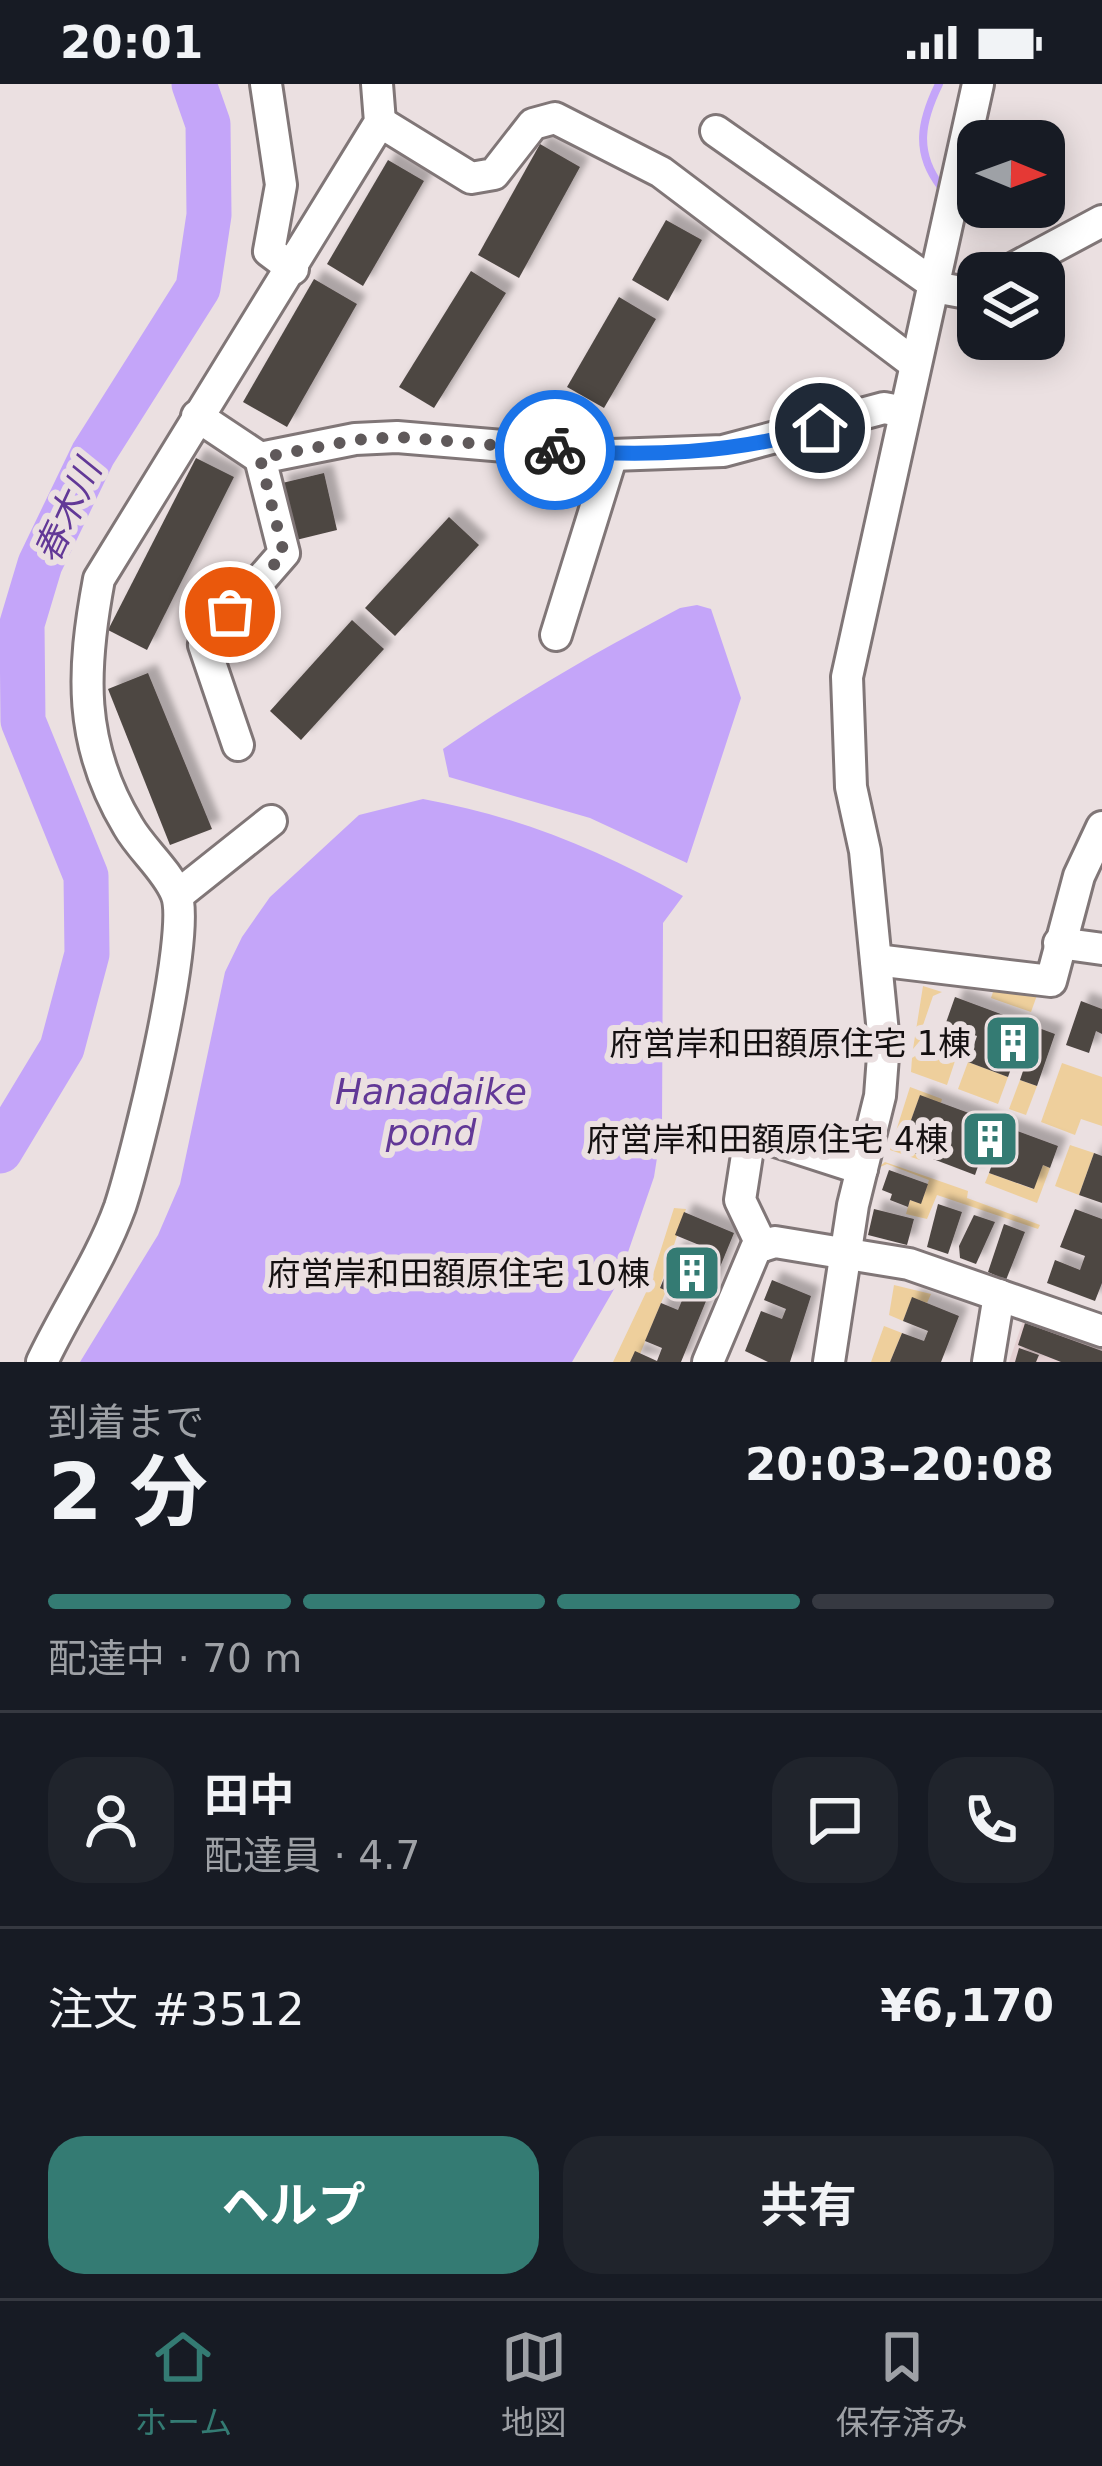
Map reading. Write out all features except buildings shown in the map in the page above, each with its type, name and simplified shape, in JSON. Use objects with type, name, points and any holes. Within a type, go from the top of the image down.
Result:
[{"type":"street","points":[[266,84],[279,140],[281,185],[269,251],[293,269]]},
{"type":"street","points":[[42,1362],[119,1210],[165,1026],[178,895],[127,825],[97,754],[86,707],[84,660],[99,579],[380,122],[377,84]]},
{"type":"street","points":[[829,1362],[845,1254],[880,1096],[884,1043],[865,851],[851,787],[847,677],[978,84]]},
{"type":"street","points":[[380,122],[471,178],[494,174],[533,124],[555,118],[661,172],[916,364]]},
{"type":"street","points":[[716,131],[757,148],[835,201],[934,286],[957,291]]},
{"type":"street","points":[[1043,252],[1102,220]]},
{"type":"street","points":[[260,458],[397,437],[612,454],[723,451],[884,409],[904,412]]},
{"type":"street","points":[[197,416],[260,458],[284,554],[204,645],[238,746]]},
{"type":"street","points":[[556,635],[612,454]]},
{"type":"street","points":[[178,895],[271,821]]},
{"type":"street","points":[[876,960],[1051,981],[1079,876],[1102,826]]},
{"type":"street","points":[[1059,944],[1102,950]]},
{"type":"street","points":[[762,1246],[740,1200],[749,1142],[766,1138],[862,1169]]},
{"type":"street","points":[[708,1362],[756,1248],[775,1242],[908,1264],[1102,1331]]},
{"type":"street","points":[[988,1362],[999,1295]]},
{"type":"shaded area","points":[[997,980],[1040,987],[1031,1012],[991,998]]},
{"type":"shaded area","points":[[923,986],[942,992],[933,996],[922,1028],[928,1031],[913,1049]]},
{"type":"shaded area","points":[[928,1048],[956,1058],[947,1085],[911,1072],[912,1058]]},
{"type":"shaded area","points":[[968,1062],[1008,1077],[998,1104],[958,1089]]},
{"type":"shaded area","points":[[1062,1063],[1102,1077],[1102,1126],[1081,1119],[1075,1135],[1041,1122]]},
{"type":"shaded area","points":[[1020,1080],[1037,1086],[1026,1115],[1009,1109]]},
{"type":"shaded area","points":[[910,1087],[942,1099],[941,1103],[920,1096],[901,1147],[922,1156],[920,1160],[890,1150]]},
{"type":"shaded area","points":[[1070,1145],[1094,1153],[1079,1195],[1055,1186]]},
{"type":"shaded area","points":[[885,1162],[968,1191],[967,1198],[1040,1225],[1038,1229],[937,1195],[927,1219],[906,1214],[910,1200],[921,1203],[929,1180],[887,1164],[876,1169]]},
{"type":"shaded area","points":[[1043,1165],[1050,1168],[1037,1203],[985,1183],[989,1173],[1033,1189]]},
{"type":"shaded area","points":[[674,1208],[686,1209],[660,1287],[666,1291],[640,1354],[635,1352],[630,1362],[613,1362],[650,1284]]},
{"type":"shaded area","points":[[894,1285],[931,1294],[927,1303],[912,1298],[903,1321],[889,1315]]},
{"type":"shaded area","points":[[1025,1315],[1102,1342],[1102,1362],[1009,1362]]},
{"type":"shaded area","points":[[884,1326],[902,1333],[890,1362],[871,1362]]},
{"type":"water","points":[[680,608],[711,609],[741,698],[687,863],[590,818],[449,777],[443,749],[589,658]]},
{"type":"water","name":"Hanadaike pond","points":[[423,799],[557,837],[683,896],[663,923],[662,1126],[654,1177],[617,1284],[572,1362],[80,1362],[158,1235],[180,1184],[225,972],[242,937],[270,897],[359,815]]},
{"type":"waterway","name":"春木川","points":[[0,1151],[62,1048],[87,954],[86,876],[23,721],[22,624],[40,564],[93,454],[198,288],[209,215],[208,124],[194,84]]},
{"type":"waterway","points":[[939,84],[923,136],[927,161],[941,187]]},
{"type":"way so far","points":[[230,612],[284,554],[260,458],[397,437],[555,450]]},
{"type":"place","name":"府営岸和田額原住宅 1棟","points":[[1013,1043]]},
{"type":"place","name":"府営岸和田額原住宅 4棟","points":[[990,1139]]},
{"type":"place","name":"府営岸和田額原住宅 10棟","points":[[692,1273]]},
{"type":"route","points":[[555,450],[612,454],[723,451],[820,428]]}]
